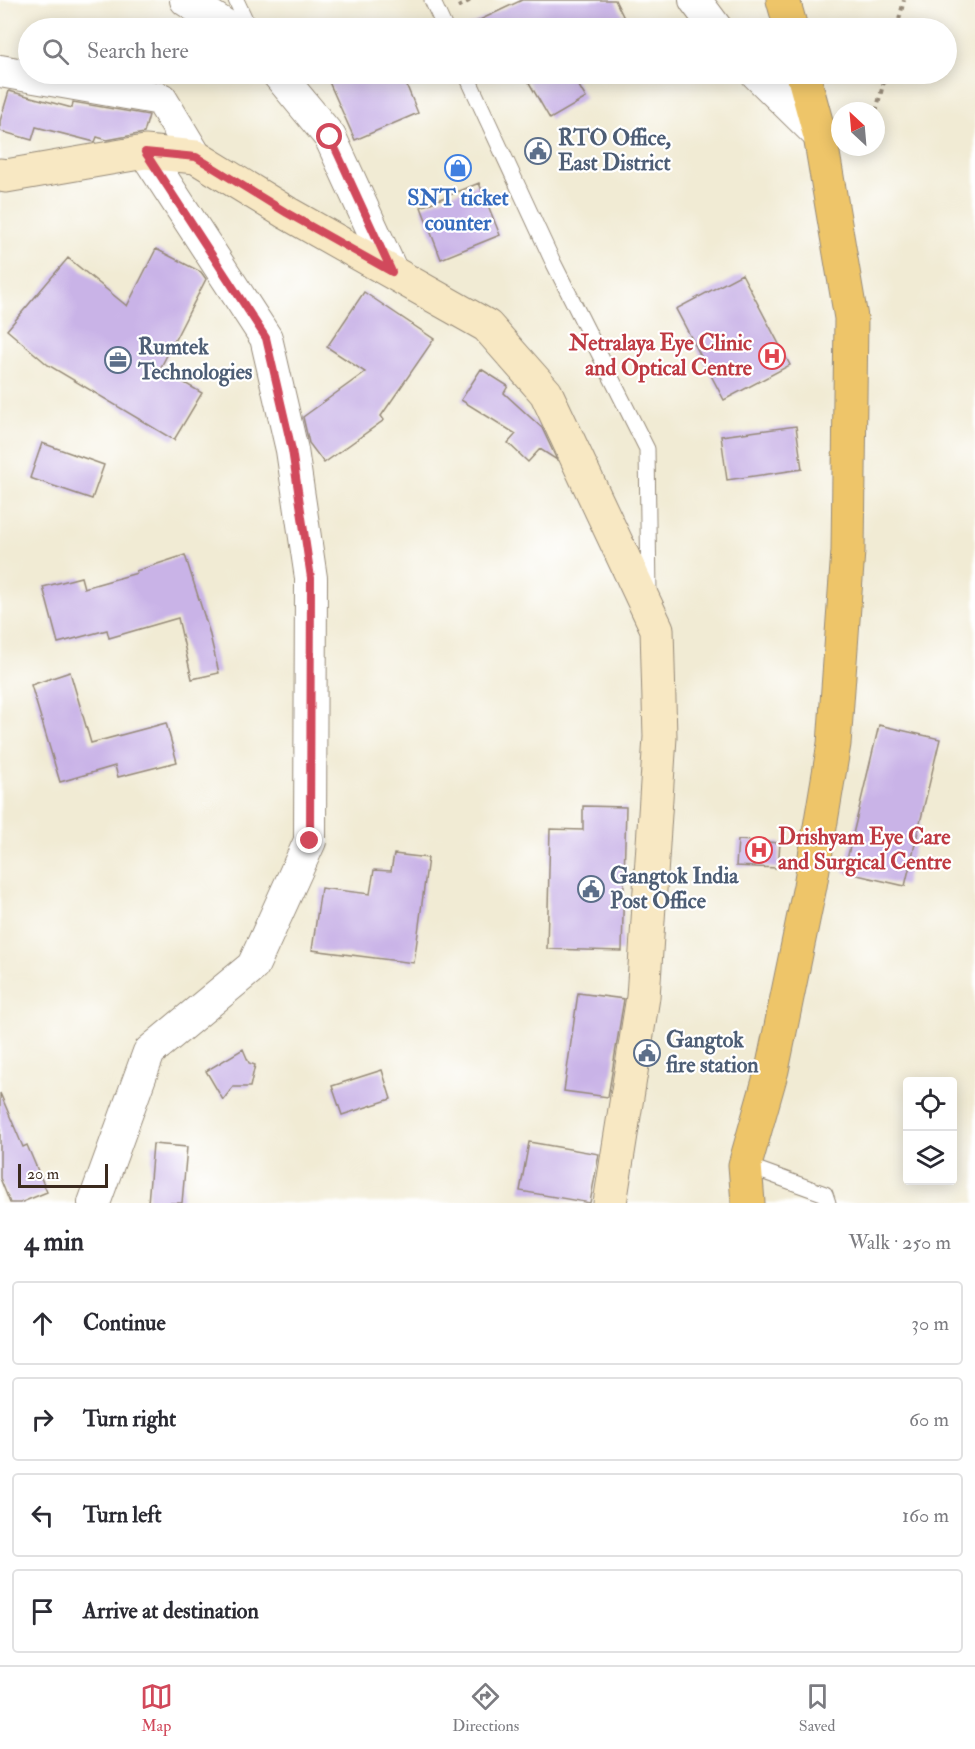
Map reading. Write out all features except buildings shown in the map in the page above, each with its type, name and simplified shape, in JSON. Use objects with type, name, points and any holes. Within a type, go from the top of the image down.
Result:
[{"type":"main road","points":[[783,0],[788,18]]},
{"type":"main road","points":[[748,1203],[745,1166],[772,1070],[810,886],[834,744],[848,551],[852,318],[820,136],[806,84]]},
{"type":"main road","points":[[0,175],[6,176],[145,152],[196,157],[287,213],[488,326],[546,393],[657,629],[660,737],[643,997],[610,1203]]},
{"type":"street","points":[[186,0],[214,18]]},
{"type":"street","points":[[695,0],[708,18]]},
{"type":"street","points":[[0,70],[18,73]]},
{"type":"street","points":[[78,84],[161,99],[196,157]]},
{"type":"street","points":[[286,84],[330,137],[392,272]]},
{"type":"street","points":[[767,84],[820,136]]},
{"type":"street","points":[[94,1203],[149,1052],[253,966],[310,841],[311,578],[292,450],[266,338],[145,152]]},
{"type":"lane","points":[[236,0],[244,18]]},
{"type":"lane","points":[[432,0],[440,18]]},
{"type":"lane","points":[[471,84],[553,262],[647,449],[649,614]]},
{"type":"lane","points":[[745,1166],[825,1194],[828,1203]]},
{"type":"path","points":[[900,18],[904,0]]},
{"type":"path","points":[[878,102],[883,84]]},
{"type":"place","name":"RTO Office, East District","points":[[538,151]]},
{"type":"place","name":"SNT ticket counter","points":[[458,168]]},
{"type":"place","name":"Netralaya Eye Clinic and Optical Centre","points":[[772,356]]},
{"type":"place","name":"Rumtek Technologies","points":[[118,360]]},
{"type":"place","name":"Drishyam Eye Care and Surgical Centre","points":[[759,850]]},
{"type":"place","name":"Gangtok India Post Office","points":[[591,889]]},
{"type":"place","name":"Gangtok fire station","points":[[647,1053]]},
{"type":"route","points":[[310,841],[311,578],[292,450],[266,338],[145,152],[196,157],[287,213],[392,272],[330,137]]}]
